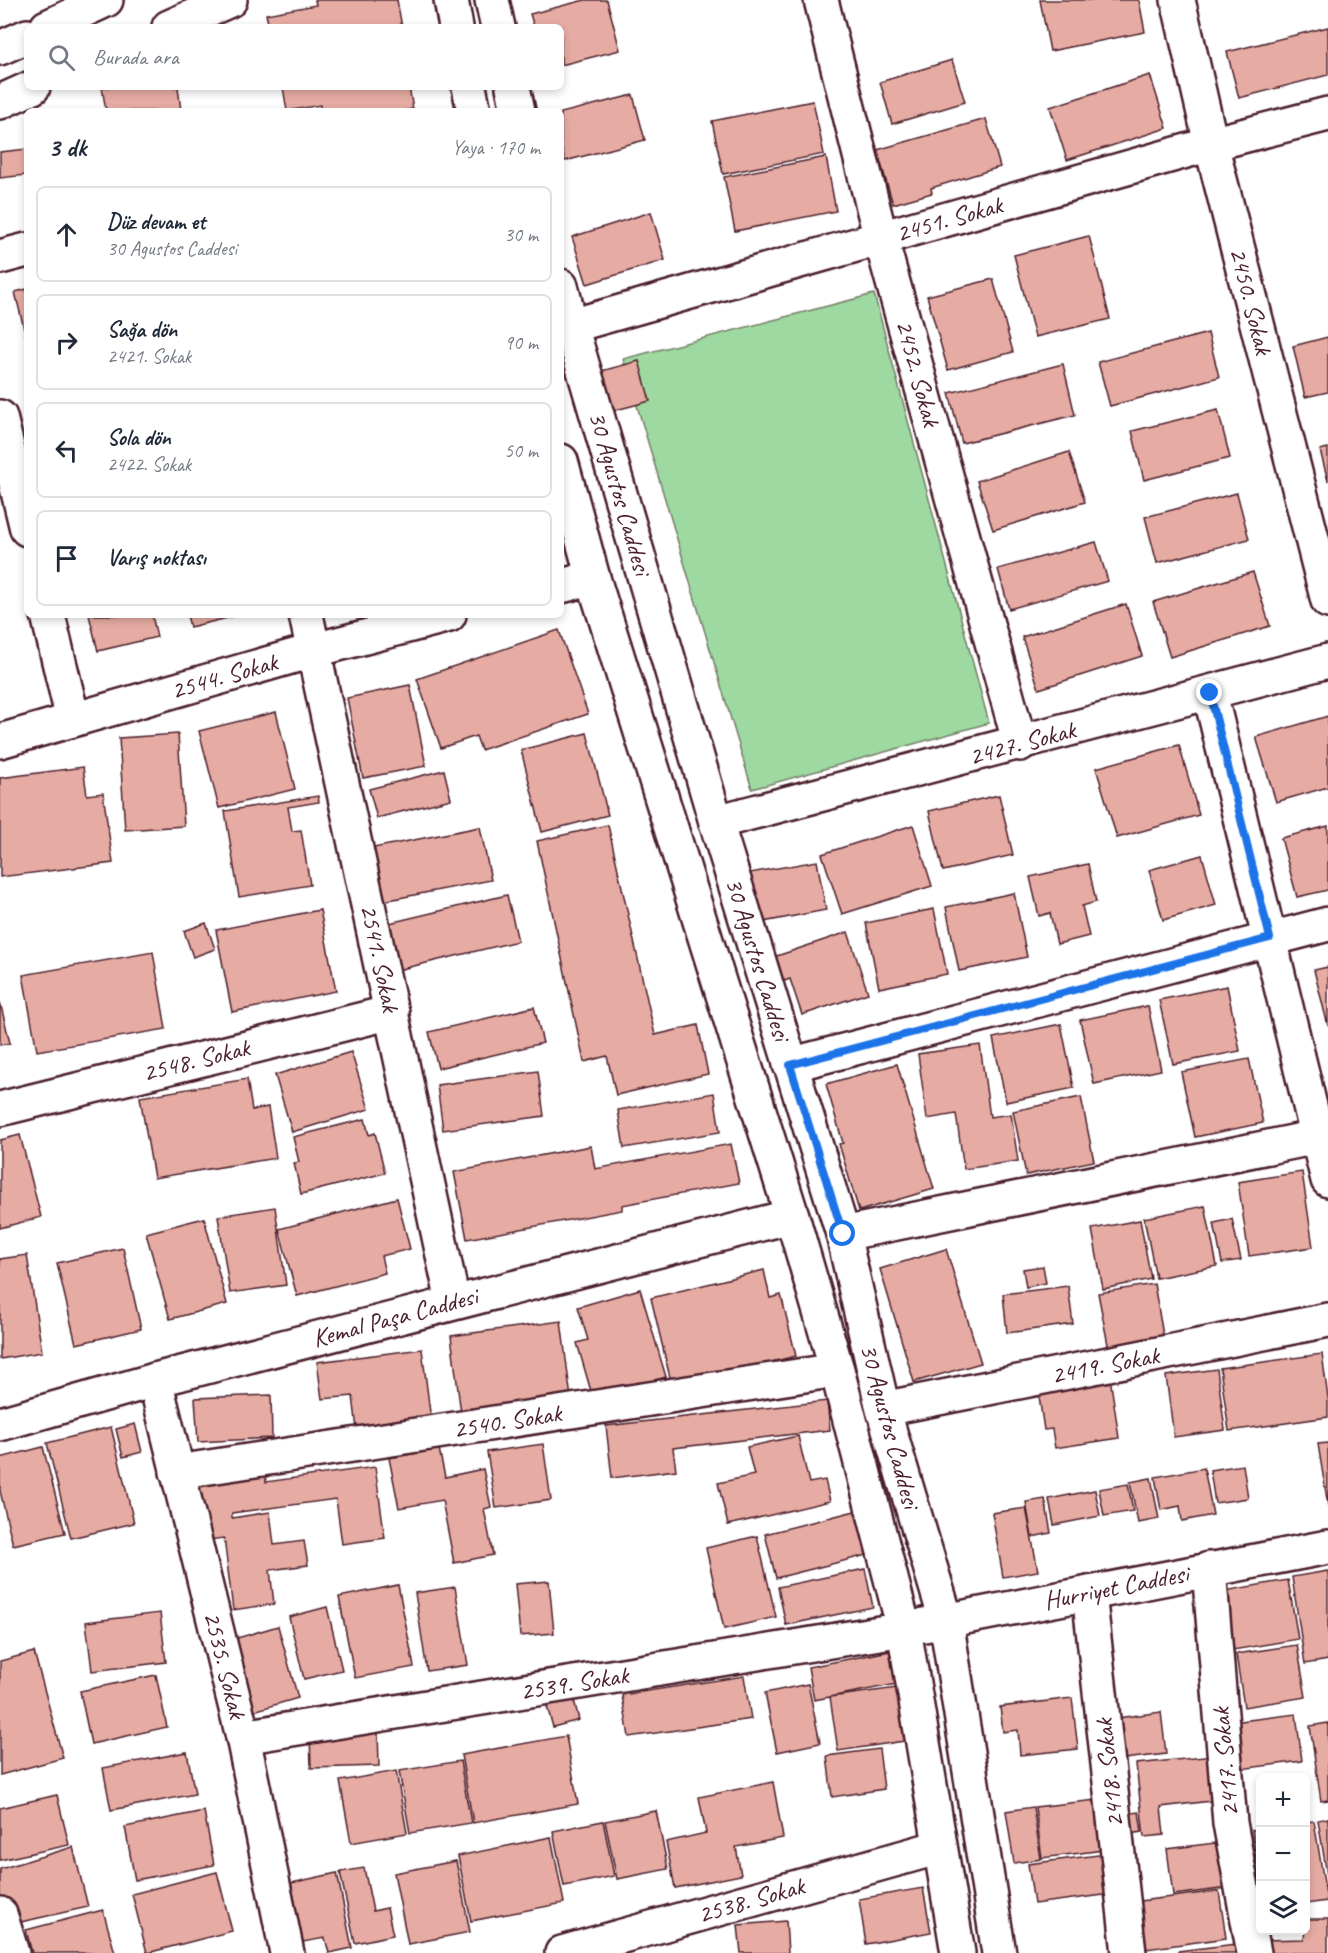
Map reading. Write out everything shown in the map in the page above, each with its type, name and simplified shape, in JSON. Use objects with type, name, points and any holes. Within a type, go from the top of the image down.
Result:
[{"type":"street","points":[[54,24],[106,0]]},
{"type":"street","points":[[176,24],[230,0]]},
{"type":"street","points":[[451,0],[455,24]]},
{"type":"street","points":[[492,0],[497,24]]},
{"type":"street","name":"2452. Sokak","points":[[821,0],[882,239],[1020,744]]},
{"type":"street","name":"2450. Sokak","points":[[1178,0],[1211,144],[1328,601]]},
{"type":"street","points":[[0,48],[24,37]]},
{"type":"street","points":[[0,102],[26,90]]},
{"type":"street","points":[[470,90],[473,108]]},
{"type":"street","points":[[514,90],[517,108]]},
{"type":"street","name":"2451. Sokak","points":[[571,326],[1211,144],[1328,114]]},
{"type":"street","points":[[0,257],[24,251]]},
{"type":"street","name":"30 Agustos Caddesi","points":[[564,298],[716,822],[843,1234],[883,1409],[946,1620],[999,1953]]},
{"type":"street","points":[[0,417],[24,517]]},
{"type":"street","name":"30 Agustos Caddesi","points":[[564,472],[593,578],[792,1215],[837,1370],[904,1629],[958,1953]]},
{"type":"street","points":[[564,585],[593,578]]},
{"type":"street","points":[[49,618],[73,720]]},
{"type":"street","name":"2541. Sokak","points":[[307,618],[453,1302]]},
{"type":"street","name":"2544. Sokak","points":[[0,741],[315,650],[438,618]]},
{"type":"street","name":"2427. Sokak","points":[[716,822],[1020,744],[1328,661]]},
{"type":"street","points":[[1210,693],[1328,1180]]},
{"type":"street","points":[[790,1065],[1328,924]]},
{"type":"street","name":"2548. Sokak","points":[[0,1109],[392,1012]]},
{"type":"street","points":[[843,1234],[1317,1137]]},
{"type":"street","name":"Kemal Paşa Caddesi","points":[[0,1424],[155,1380],[792,1215]]},
{"type":"street","name":"2419. Sokak","points":[[883,1409],[1328,1320]]},
{"type":"street","name":"2540. Sokak","points":[[177,1472],[837,1370]]},
{"type":"street","name":"2535. Sokak","points":[[155,1380],[243,1737],[287,1953]]},
{"type":"street","name":"Hurriyet Caddesi","points":[[904,1629],[1328,1547]]},
{"type":"street","name":"2417. Sokak","points":[[1209,1569],[1230,1823],[1254,1953]]},
{"type":"street","name":"2418. Sokak","points":[[1089,1593],[1129,1953]]},
{"type":"street","name":"2539. Sokak","points":[[243,1737],[904,1629]]},
{"type":"street","name":"2538. Sokak","points":[[561,1953],[940,1847]]},
{"type":"street","points":[[0,1914],[12,1953]]},
{"type":"green space","points":[[874,294],[989,723],[752,789],[623,359]]},
{"type":"building","points":[[315,0],[397,0],[401,24],[262,24],[268,23],[266,14],[316,5]]},
{"type":"building","points":[[585,0],[607,0],[620,50],[564,64],[564,24],[533,24],[530,14]]},
{"type":"building","points":[[1040,0],[1139,0],[1145,32],[1050,51]]},
{"type":"building","points":[[1328,27],[1328,75],[1239,98],[1227,52]]},
{"type":"building","points":[[952,60],[965,102],[892,124],[880,82]]},
{"type":"building","points":[[1150,75],[1167,128],[1067,160],[1050,107]]},
{"type":"building","points":[[102,90],[178,90],[181,108],[106,108]]},
{"type":"building","points":[[284,90],[410,90],[413,108],[320,108],[320,105],[286,108]]},
{"type":"building","points":[[633,95],[645,140],[565,161],[564,112]]},
{"type":"building","points":[[813,101],[824,154],[723,174],[712,121]]},
{"type":"building","points":[[986,119],[1000,167],[931,188],[932,193],[893,204],[877,150]]},
{"type":"building","points":[[24,149],[24,175],[0,178],[0,152]]},
{"type":"building","points":[[826,157],[836,211],[735,231],[724,177]]},
{"type":"building","points":[[651,212],[665,260],[587,284],[572,237]]},
{"type":"building","points":[[1089,236],[1110,319],[1035,337],[1014,255]]},
{"type":"building","points":[[993,279],[1013,352],[948,370],[927,296]]},
{"type":"building","points":[[24,290],[24,329],[15,292]]},
{"type":"building","points":[[1208,333],[1219,377],[1110,406],[1098,362]]},
{"type":"building","points":[[1328,337],[1328,392],[1305,397],[1293,346]]},
{"type":"building","points":[[639,361],[650,401],[601,414],[590,374]]},
{"type":"building","points":[[1063,364],[1075,415],[962,443],[949,393]]},
{"type":"building","points":[[1218,410],[1230,458],[1144,480],[1132,431]]},
{"type":"building","points":[[1328,448],[1328,481],[1320,450]]},
{"type":"building","points":[[1069,452],[1085,502],[993,530],[977,481]]},
{"type":"building","points":[[1237,493],[1249,539],[1157,563],[1145,517]]},
{"type":"building","points":[[1096,542],[1108,581],[1009,609],[998,569]]},
{"type":"building","points":[[1253,572],[1270,626],[1170,657],[1153,602]]},
{"type":"building","points":[[1126,604],[1142,656],[1039,689],[1022,637]]},
{"type":"building","points":[[90,618],[153,618],[157,637],[98,651]]},
{"type":"building","points":[[188,618],[228,618],[190,627]]},
{"type":"building","points":[[559,630],[588,714],[481,750],[476,736],[441,748],[417,679]]},
{"type":"building","points":[[410,685],[426,766],[363,778],[347,698]]},
{"type":"building","points":[[276,712],[295,789],[219,808],[199,731]]},
{"type":"building","points":[[1328,716],[1328,787],[1276,802],[1256,737]]},
{"type":"building","points":[[587,733],[608,815],[542,832],[521,750]]},
{"type":"building","points":[[178,734],[184,826],[125,830],[119,738]]},
{"type":"building","points":[[1179,745],[1199,815],[1117,838],[1096,768]]},
{"type":"building","points":[[83,767],[87,795],[103,793],[113,863],[0,877],[0,778]]},
{"type":"building","points":[[444,770],[451,799],[377,818],[369,789]]},
{"type":"building","points":[[999,795],[1013,855],[943,871],[929,811]]},
{"type":"building","points":[[318,796],[319,802],[288,807],[292,831],[301,830],[310,885],[239,897],[225,811]]},
{"type":"building","points":[[608,825],[655,1035],[698,1025],[708,1074],[616,1095],[607,1056],[584,1062],[537,841]]},
{"type":"building","points":[[913,825],[932,886],[842,914],[822,854]]},
{"type":"building","points":[[1328,826],[1328,890],[1297,897],[1281,838]]},
{"type":"building","points":[[480,827],[491,880],[373,903],[363,850]]},
{"type":"building","points":[[1202,855],[1216,905],[1163,920],[1149,870]]},
{"type":"building","points":[[817,861],[826,910],[753,924],[744,874]]},
{"type":"building","points":[[1088,864],[1096,902],[1082,906],[1089,936],[1057,944],[1050,913],[1039,916],[1030,877]]},
{"type":"building","points":[[1014,893],[1027,957],[959,971],[946,907]]},
{"type":"building","points":[[507,895],[518,941],[397,970],[385,924]]},
{"type":"building","points":[[934,909],[947,974],[879,988],[866,923]]},
{"type":"building","points":[[320,910],[336,991],[232,1012],[216,930]]},
{"type":"building","points":[[206,923],[215,949],[193,957],[184,931]]},
{"type":"building","points":[[848,932],[868,993],[802,1015],[790,979],[770,986],[762,961]]},
{"type":"building","points":[[153,952],[166,1029],[37,1051],[23,975]]},
{"type":"building","points":[[1328,967],[1328,1026],[1314,970]]},
{"type":"building","points":[[1227,986],[1240,1051],[1173,1064],[1159,1000]]},
{"type":"building","points":[[0,1002],[10,1043],[0,1045]]},
{"type":"building","points":[[1148,1006],[1161,1070],[1094,1084],[1080,1020]]},
{"type":"building","points":[[534,1007],[543,1043],[438,1068],[429,1032]]},
{"type":"building","points":[[1061,1024],[1074,1088],[1006,1102],[993,1038]]},
{"type":"building","points":[[980,1045],[990,1117],[1011,1114],[1018,1161],[964,1169],[956,1114],[927,1119],[918,1054]]},
{"type":"building","points":[[351,1052],[369,1109],[292,1132],[275,1075]]},
{"type":"building","points":[[1249,1059],[1263,1123],[1195,1137],[1181,1072]]},
{"type":"building","points":[[897,1064],[934,1189],[859,1211],[839,1144],[843,1143],[826,1084]]},
{"type":"building","points":[[538,1071],[544,1116],[443,1130],[437,1085]]},
{"type":"building","points":[[247,1079],[252,1110],[268,1107],[276,1158],[154,1178],[140,1097]]},
{"type":"building","points":[[714,1093],[720,1132],[624,1148],[618,1110]]},
{"type":"building","points":[[1081,1097],[1094,1161],[1026,1175],[1013,1111]]},
{"type":"building","points":[[365,1119],[369,1135],[375,1133],[385,1173],[301,1194],[294,1163],[299,1162],[293,1137]]},
{"type":"building","points":[[20,1135],[41,1217],[0,1228],[0,1140]]},
{"type":"building","points":[[731,1144],[739,1183],[622,1205],[622,1210],[467,1239],[454,1172],[591,1146],[595,1169]]},
{"type":"building","points":[[1302,1172],[1313,1247],[1249,1256],[1238,1182]]},
{"type":"building","points":[[397,1198],[410,1249],[381,1256],[385,1273],[297,1296],[279,1229]]},
{"type":"building","points":[[1205,1206],[1217,1266],[1156,1278],[1144,1218]]},
{"type":"building","points":[[275,1207],[286,1285],[230,1293],[218,1216]]},
{"type":"building","points":[[204,1218],[227,1304],[170,1319],[146,1233]]},
{"type":"building","points":[[1232,1219],[1241,1260],[1222,1263],[1214,1223]]},
{"type":"building","points":[[1140,1220],[1151,1279],[1103,1289],[1092,1229]]},
{"type":"building","points":[[123,1248],[141,1329],[76,1344],[57,1263]]},
{"type":"building","points":[[946,1249],[981,1363],[914,1382],[880,1269]]},
{"type":"building","points":[[27,1255],[42,1352],[0,1359],[0,1259]]},
{"type":"building","points":[[1043,1266],[1046,1283],[1026,1287],[1023,1269]]},
{"type":"building","points":[[764,1270],[770,1298],[781,1295],[796,1356],[672,1386],[651,1298]]},
{"type":"building","points":[[1154,1284],[1164,1341],[1109,1350],[1098,1293]]},
{"type":"building","points":[[1068,1286],[1073,1324],[1007,1333],[1003,1294]]},
{"type":"building","points":[[640,1289],[666,1377],[593,1398],[577,1343],[588,1340],[578,1307]]},
{"type":"building","points":[[561,1321],[572,1406],[462,1421],[451,1336]]},
{"type":"building","points":[[422,1349],[431,1420],[357,1429],[353,1396],[322,1399],[317,1362]]},
{"type":"building","points":[[1322,1354],[1328,1398],[1328,1417],[1229,1431],[1220,1368]]},
{"type":"building","points":[[1217,1369],[1225,1430],[1174,1437],[1166,1376]]},
{"type":"building","points":[[1110,1377],[1119,1438],[1055,1448],[1052,1429],[1044,1430],[1038,1389]]},
{"type":"building","points":[[271,1395],[272,1438],[198,1442],[195,1398]]},
{"type":"building","points":[[827,1401],[830,1430],[673,1448],[676,1470],[612,1478],[606,1426]]},
{"type":"building","points":[[135,1424],[142,1452],[123,1457],[116,1429]]},
{"type":"building","points":[[111,1427],[134,1523],[71,1538],[47,1443]]},
{"type":"building","points":[[798,1436],[809,1483],[825,1480],[830,1501],[728,1525],[718,1483],[754,1475],[747,1447]]},
{"type":"building","points":[[1328,1443],[1328,1506],[1318,1444]]},
{"type":"building","points":[[543,1444],[551,1500],[496,1508],[487,1452]]},
{"type":"building","points":[[43,1447],[65,1533],[13,1545],[0,1491],[0,1458]]},
{"type":"building","points":[[439,1449],[445,1477],[483,1469],[491,1507],[484,1509],[493,1555],[454,1563],[442,1500],[399,1508],[389,1458]]},
{"type":"building","points":[[1243,1465],[1248,1498],[1215,1503],[1210,1470]]},
{"type":"building","points":[[375,1467],[385,1538],[342,1544],[336,1499],[232,1513],[232,1518],[270,1512],[274,1545],[304,1541],[308,1565],[270,1570],[274,1604],[233,1610],[224,1538],[200,1541],[192,1484],[265,1474],[266,1482]]},
{"type":"building","points":[[1204,1468],[1213,1515],[1182,1521],[1180,1506],[1161,1510],[1155,1477]]},
{"type":"building","points":[[1151,1478],[1159,1519],[1138,1523],[1130,1482]]},
{"type":"building","points":[[1128,1484],[1133,1511],[1104,1516],[1099,1489]]},
{"type":"building","points":[[1095,1490],[1100,1516],[1054,1525],[1049,1499]]},
{"type":"building","points":[[1045,1499],[1051,1533],[1032,1537],[1026,1502]]},
{"type":"building","points":[[1026,1508],[1038,1571],[1003,1577],[992,1513]]},
{"type":"building","points":[[859,1510],[871,1554],[776,1578],[765,1534]]},
{"type":"building","points":[[757,1536],[776,1617],[724,1629],[706,1548]]},
{"type":"building","points":[[865,1569],[873,1607],[786,1625],[778,1587]]},
{"type":"building","points":[[1328,1571],[1328,1660],[1305,1664],[1292,1577]]},
{"type":"building","points":[[1288,1580],[1298,1639],[1233,1650],[1224,1591]]},
{"type":"building","points":[[549,1581],[554,1633],[520,1636],[515,1584]]},
{"type":"building","points":[[398,1585],[414,1667],[355,1678],[339,1597]]},
{"type":"building","points":[[455,1587],[468,1665],[427,1671],[415,1593]]},
{"type":"building","points":[[327,1607],[342,1670],[304,1679],[289,1617]]},
{"type":"building","points":[[160,1613],[166,1662],[92,1671],[86,1622]]},
{"type":"building","points":[[278,1626],[298,1698],[247,1713],[227,1641]]},
{"type":"building","points":[[1297,1645],[1306,1697],[1244,1707],[1236,1654]]},
{"type":"building","points":[[890,1651],[897,1684],[814,1700],[808,1667]]},
{"type":"building","points":[[34,1652],[63,1758],[0,1775],[0,1661]]},
{"type":"building","points":[[156,1675],[167,1727],[91,1744],[80,1691]]},
{"type":"building","points":[[744,1676],[751,1719],[629,1737],[622,1695]]},
{"type":"building","points":[[808,1684],[820,1743],[777,1752],[765,1693]]},
{"type":"building","points":[[897,1688],[904,1741],[838,1751],[830,1697]]},
{"type":"building","points":[[573,1696],[579,1720],[553,1727],[546,1703]]},
{"type":"building","points":[[1072,1698],[1078,1749],[1020,1755],[1018,1730],[1003,1732],[1000,1707]]},
{"type":"building","points":[[1161,1712],[1166,1754],[1116,1760],[1110,1719]]},
{"type":"building","points":[[1296,1714],[1302,1761],[1240,1769],[1233,1722]]},
{"type":"building","points":[[1328,1723],[1328,1800],[1321,1801],[1310,1726]]},
{"type":"building","points":[[378,1731],[379,1766],[311,1768],[310,1733]]},
{"type":"building","points":[[566,1736],[578,1804],[473,1823],[461,1755]]},
{"type":"building","points":[[879,1749],[884,1789],[832,1797],[827,1756]]},
{"type":"building","points":[[187,1752],[195,1794],[111,1810],[103,1768]]},
{"type":"building","points":[[1214,1756],[1219,1800],[1161,1807],[1164,1835],[1144,1837],[1136,1764]]},
{"type":"building","points":[[460,1761],[471,1823],[410,1833],[399,1771]]},
{"type":"building","points":[[396,1771],[407,1833],[351,1843],[340,1781]]},
{"type":"building","points":[[773,1782],[783,1838],[736,1847],[741,1875],[675,1888],[666,1842],[706,1833],[699,1797]]},
{"type":"building","points":[[57,1795],[69,1845],[0,1860],[0,1808]]},
{"type":"building","points":[[1096,1800],[1103,1850],[1042,1858],[1035,1807]]},
{"type":"building","points":[[1033,1807],[1041,1859],[1014,1863],[1006,1811]]},
{"type":"building","points":[[204,1811],[214,1865],[135,1880],[125,1827]]},
{"type":"building","points":[[656,1811],[668,1869],[617,1879],[605,1821]]},
{"type":"building","points":[[1139,1812],[1142,1832],[1122,1835],[1119,1815]]},
{"type":"building","points":[[1328,1818],[1328,1881],[1318,1820]]},
{"type":"building","points":[[603,1821],[614,1876],[564,1886],[553,1831]]},
{"type":"building","points":[[1314,1821],[1327,1901],[1310,1903],[1310,1827],[1310,1822]]},
{"type":"building","points":[[1252,1830],[1256,1830],[1256,1858]]},
{"type":"building","points":[[551,1837],[564,1903],[471,1921],[458,1856]]},
{"type":"building","points":[[1223,1842],[1228,1888],[1173,1895],[1167,1849]]},
{"type":"building","points":[[73,1847],[88,1907],[7,1925],[0,1901],[0,1869]]},
{"type":"building","points":[[1106,1854],[1111,1894],[1034,1904],[1028,1864]]},
{"type":"building","points":[[456,1861],[470,1932],[408,1944],[394,1873]]},
{"type":"building","points":[[364,1868],[373,1911],[387,1908],[393,1935],[355,1943],[340,1872]]},
{"type":"building","points":[[217,1872],[232,1931],[147,1953],[132,1894]]},
{"type":"building","points":[[337,1873],[352,1948],[329,1953],[325,1938],[303,1942],[291,1883]]},
{"type":"building","points":[[923,1888],[931,1932],[866,1944],[859,1899]]},
{"type":"building","points":[[1219,1891],[1226,1938],[1146,1949],[1140,1901]]},
{"type":"building","points":[[103,1910],[115,1953],[32,1953],[26,1930]]},
{"type":"building","points":[[1310,1919],[1328,1919],[1328,1953],[1264,1953],[1263,1940],[1304,1939],[1304,1935],[1310,1935]]},
{"type":"building","points":[[786,1921],[788,1953],[741,1953],[738,1925]]},
{"type":"building","points":[[1244,1943],[1246,1953],[1178,1953],[1178,1951]]},
{"type":"route","points":[[843,1234],[790,1065],[1270,938],[1210,693]]}]
